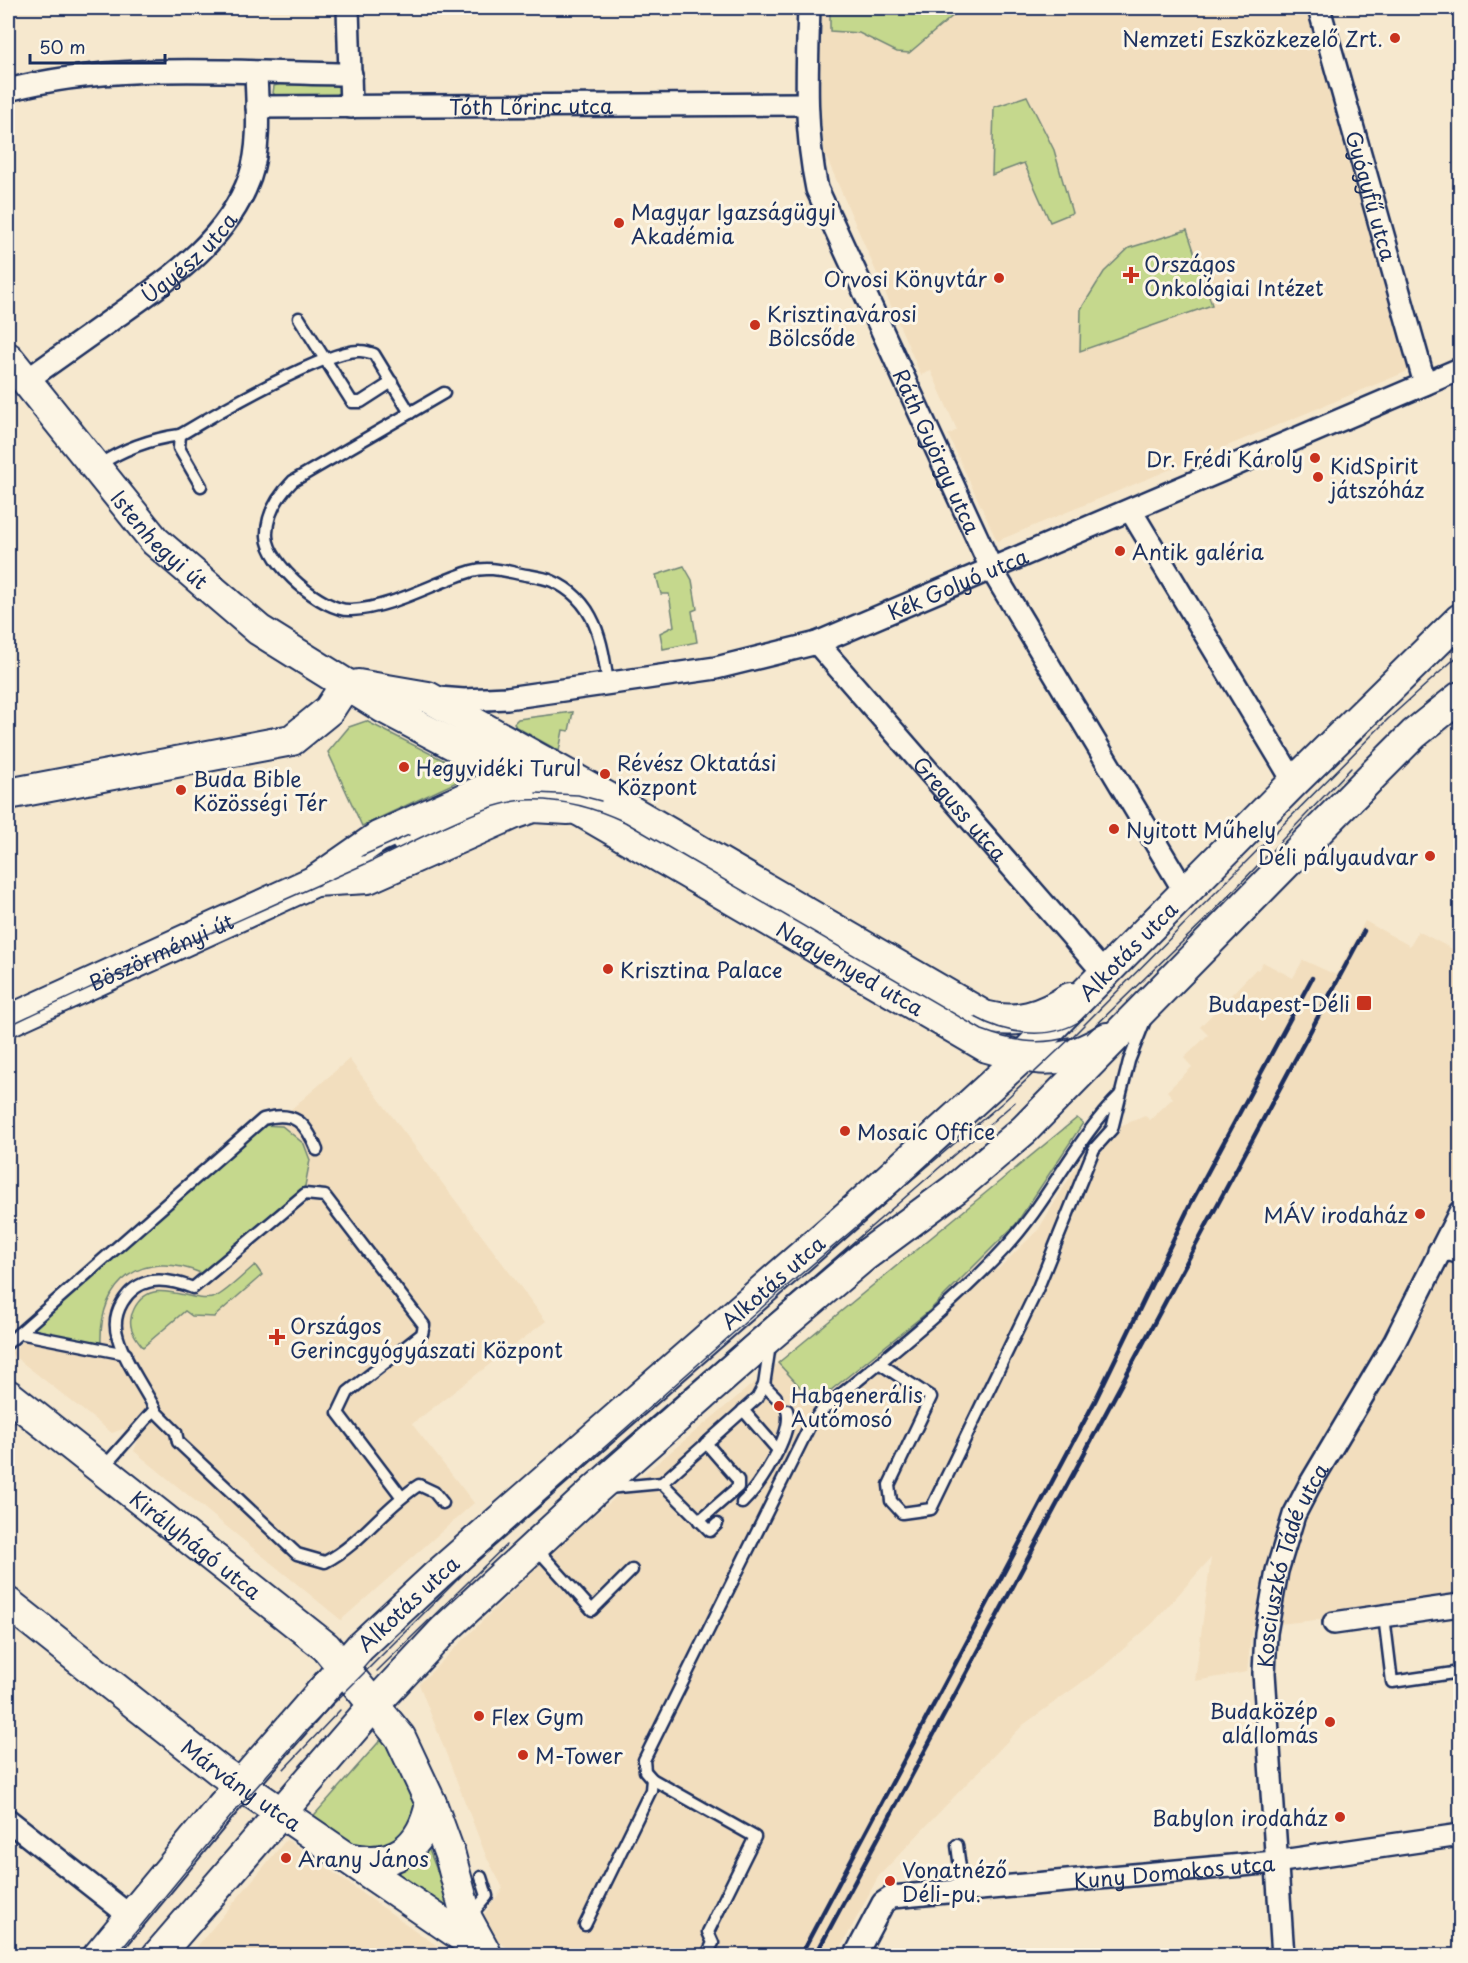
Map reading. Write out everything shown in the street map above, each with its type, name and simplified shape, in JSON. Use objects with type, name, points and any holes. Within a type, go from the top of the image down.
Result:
[{"type":"street","points":[[348,8],[351,107]]},
{"type":"street","name":"Ráth György utca","points":[[808,8],[806,104],[809,153],[817,189],[992,570],[1185,892]]},
{"type":"street","name":"Gyógyfű utca","points":[[1319,8],[1425,384]]},
{"type":"street","points":[[8,90],[59,78],[155,72],[351,74]]},
{"type":"street","name":"Ügyész utca","points":[[16,370],[174,275],[216,233],[237,204],[250,176],[256,143],[256,73]]},
{"type":"street","name":"Tóth Lőrinc utca","points":[[257,107],[806,104]]},
{"type":"street","name":"Kék Golyó utca","points":[[416,701],[507,698],[716,668],[818,643],[1461,369]]},
{"type":"street","name":"Istenhegyi út","points":[[16,370],[155,541],[259,630],[353,689],[478,758],[565,794]]},
{"type":"street","points":[[1131,511],[1294,782]]},
{"type":"street","name":"Alkotás utca","points":[[98,1956],[240,1784],[343,1665],[437,1575],[854,1210],[1101,976],[1294,782],[1461,619]]},
{"type":"street","name":"Greguss utca","points":[[818,643],[1101,976]]},
{"type":"street","points":[[8,794],[292,740],[353,689]]},
{"type":"street","name":"Istenhegyi út","points":[[353,689],[416,701],[565,794]]},
{"type":"street","name":"Alkotás utca","points":[[157,1956],[418,1655],[534,1545],[771,1335],[863,1257],[956,1189],[1009,1143],[1049,1106],[1375,772],[1414,734],[1461,697]]},
{"type":"street","points":[[475,793],[485,781],[484,770],[478,758]]},
{"type":"street","name":"Böszörményi út","points":[[8,1021],[315,881],[378,837],[475,793],[501,784],[565,794],[555,807],[533,807],[368,878],[315,881]]},
{"type":"street","name":"Nagyenyed utca","points":[[565,794],[984,1016],[1010,1020],[1038,1015],[1053,1009],[1101,976]]},
{"type":"street","name":"Nagyenyed utca","points":[[565,794],[972,1040],[1024,1050],[1046,1061],[1089,1050],[1127,1025]]},
{"type":"street","name":"Kosciuszkó Tádé utca","points":[[1283,1956],[1264,1673],[1266,1633],[1277,1571],[1288,1531],[1305,1492],[1376,1376],[1461,1212]]},
{"type":"street","points":[[1439,1251],[1451,1250],[1461,1253]]},
{"type":"street","name":"Királyhágó utca","points":[[8,1395],[326,1647],[374,1705]]},
{"type":"street","name":"Márvány utca","points":[[8,1603],[240,1784],[488,1954]]},
{"type":"street","points":[[1334,1623],[1461,1605]]},
{"type":"street","points":[[400,1737],[408,1684],[418,1655]]},
{"type":"street","name":"Márvány utca","points":[[374,1705],[400,1737],[432,1803],[468,1919],[488,1954]]},
{"type":"street","points":[[348,1858],[369,1863],[384,1861],[400,1854],[421,1833],[428,1821],[432,1803]]},
{"type":"street","points":[[8,1820],[130,1916]]},
{"type":"street","name":"Kuny Domokos utca","points":[[855,1956],[886,1900],[963,1890],[1275,1862],[1461,1835]]},
{"type":"lane","points":[[298,318],[352,402],[361,402],[392,382]]},
{"type":"lane","points":[[94,468],[114,454],[155,438],[180,435],[240,400],[325,360],[359,350],[374,354],[411,412]]},
{"type":"lane","points":[[444,393],[293,481],[281,494],[270,513],[267,538],[274,556],[304,589],[330,605],[349,611],[379,604],[475,570],[493,569],[552,580],[574,596],[589,613],[600,633],[608,683]]},
{"type":"lane","points":[[180,435],[179,448],[201,486]]},
{"type":"lane","points":[[391,848],[501,801],[520,796],[565,794],[977,1023],[994,1030]]},
{"type":"lane","points":[[315,881],[370,857]]},
{"type":"lane","points":[[879,1363],[931,1397],[889,1485],[891,1501],[902,1513],[931,1509],[1037,1290],[1094,1149],[1112,1129],[1135,1044],[1156,996]]},
{"type":"lane","points":[[706,1956],[713,1943],[708,1932],[755,1837],[652,1779],[645,1771],[644,1760],[804,1435],[821,1411],[934,1316],[1005,1248],[1029,1219],[1083,1137],[1120,1095]]},
{"type":"lane","points":[[8,1343],[264,1119],[277,1115],[295,1120],[308,1128],[317,1150]]},
{"type":"lane","points":[[401,1497],[338,1413],[348,1392],[422,1334],[424,1325],[325,1196],[305,1194],[193,1288],[174,1282],[152,1281],[136,1287],[124,1299],[115,1319],[118,1339],[154,1410],[176,1432],[178,1442],[297,1554],[325,1562],[344,1552],[401,1497],[419,1485],[434,1492],[443,1503]]},
{"type":"lane","points":[[19,1333],[126,1354]]},
{"type":"lane","points":[[596,1489],[662,1483],[757,1398],[764,1385],[771,1335]]},
{"type":"lane","points":[[764,1385],[776,1397]]},
{"type":"lane","points":[[102,1469],[154,1410]]},
{"type":"lane","points":[[743,1410],[777,1449]]},
{"type":"lane","points":[[742,1503],[754,1491],[777,1449],[790,1419],[787,1410]]},
{"type":"lane","points":[[699,1521],[738,1486],[738,1480],[706,1443]]},
{"type":"lane","points":[[662,1483],[710,1531],[717,1524]]},
{"type":"lane","points":[[534,1545],[592,1610],[632,1570]]},
{"type":"lane","points":[[1384,1616],[1392,1682],[1461,1672]]},
{"type":"lane","points":[[585,1926],[651,1790],[652,1779]]},
{"type":"lane","points":[[957,1845],[963,1890]]},
{"type":"lane","points":[[468,1919],[487,1896],[481,1877]]},
{"type":"shaded area","name":"Országos Onkológiai Intézet","points":[[820,8],[1313,8],[1413,369],[997,541],[948,435],[957,430],[931,371],[921,375],[825,154],[818,99]]},
{"type":"shaded area","points":[[1365,921],[1410,946],[1418,931],[1456,951],[1450,962],[1460,968],[1460,1599],[1362,1615],[1252,1627],[1247,1672],[1195,1681],[1211,1558],[1153,1623],[1103,1667],[1023,1725],[878,1877],[837,1955],[518,1955],[493,1938],[482,1917],[503,1888],[486,1856],[419,1684],[562,1542],[778,1363],[816,1403],[930,1310],[989,1252],[997,1270],[1038,1230],[1095,1136],[1145,1116],[1150,1120],[1173,1098],[1167,1091],[1192,1067],[1184,1058],[1208,1035],[1200,1027],[1256,969],[1258,970],[1263,962],[1293,978],[1303,960],[1336,975]]},
{"type":"shaded area","name":"Országos Gerincgyógyászati Központ","points":[[349,1059],[546,1321],[412,1424],[474,1503],[341,1620],[134,1451],[138,1441],[123,1429],[112,1433],[10,1353]]},
{"type":"shaded area","points":[[286,1840],[289,1841],[450,1955],[190,1955]]},
{"type":"green space","points":[[830,8],[962,8],[909,53],[897,52],[859,33],[830,31]]},
{"type":"green space","points":[[284,83],[338,84],[343,89],[344,96],[339,99],[279,98],[273,93],[274,86]]},
{"type":"green space","points":[[1027,96],[1054,150],[1072,213],[1050,222],[1024,163],[992,175],[994,107]]},
{"type":"green space","points":[[1187,230],[1212,305],[1080,351],[1081,309],[1104,272],[1129,248]]},
{"type":"green space","points":[[684,566],[692,580],[697,609],[692,611],[697,642],[663,649],[660,633],[674,626],[669,594],[661,594],[656,575]]},
{"type":"green space","points":[[573,712],[569,731],[563,730],[559,751],[516,727],[514,723],[518,719]]},
{"type":"green space","points":[[366,721],[457,767],[464,776],[461,780],[362,826],[328,752],[349,727]]},
{"type":"green space","points":[[1077,1118],[1083,1123],[1016,1224],[930,1310],[815,1403],[778,1363]]},
{"type":"green space","points":[[261,1125],[282,1126],[304,1144],[310,1160],[305,1186],[201,1273],[161,1265],[143,1268],[128,1275],[116,1287],[108,1302],[102,1321],[101,1343],[28,1329]]},
{"type":"green space","points":[[255,1265],[262,1275],[214,1317],[192,1316],[185,1311],[143,1347],[136,1338],[131,1320],[134,1309],[142,1298],[162,1291],[206,1299],[215,1297]]},
{"type":"green space","points":[[385,1735],[413,1799],[416,1814],[399,1844],[364,1852],[308,1822]]},
{"type":"green space","points":[[425,1840],[455,1916],[381,1872]]},
{"type":"tram line","points":[[116,1956],[231,1816],[304,1733],[472,1565],[767,1303],[1002,1103],[1074,1035],[1388,719],[1460,654]]},
{"type":"tram line","points":[[1087,1034],[1211,914],[1351,768]]},
{"type":"tram line","points":[[536,793],[578,795],[601,801]]},
{"type":"tram line","points":[[8,1026],[469,816],[508,802],[550,800],[601,812],[625,822],[982,1030],[1004,1037],[1036,1042],[1069,1037]]},
{"type":"tram line","points":[[362,856],[409,835]]},
{"type":"tram line","points":[[975,1017],[1001,1028],[1029,1033],[1058,1030],[1083,1019]]},
{"type":"tram line","points":[[600,1462],[1015,1102]]},
{"type":"tram line","points":[[377,1671],[506,1545]]},
{"type":"tram line","points":[[284,1769],[340,1710]]},
{"type":"railway","points":[[815,1956],[1364,931]]},
{"type":"railway","points":[[800,1956],[1095,1401],[1190,1205],[1312,978]]},
{"type":"place","name":"Nemzeti Eszközkezelő Zrt.","points":[[1395,38]]},
{"type":"place","name":"Magyar Igazságügyi Akadémia","points":[[619,223]]},
{"type":"place","name":"Országos Onkológiai Intézet","points":[[1131,275]]},
{"type":"place","name":"Orvosi Könyvtár","points":[[999,278]]},
{"type":"place","name":"Krisztinavárosi Bölcsőde","points":[[755,325]]},
{"type":"place","name":"Dr. Frédi Károly","points":[[1315,458]]},
{"type":"place","name":"KidSpirit játszóház","points":[[1318,477]]},
{"type":"place","name":"Antik galéria","points":[[1120,551]]},
{"type":"place","name":"Hegyvidéki Turul","points":[[404,767]]},
{"type":"place","name":"Révész Oktatási Központ","points":[[605,774]]},
{"type":"place","name":"Buda Bible Közösségi Tér","points":[[181,790]]},
{"type":"place","name":"Nyitott Műhely","points":[[1114,829]]},
{"type":"place","name":"Déli pályaudvar","points":[[1430,856]]},
{"type":"place","name":"Krisztina Palace","points":[[608,969]]},
{"type":"place","name":"Budapest-Déli","points":[[1364,1003]]},
{"type":"place","name":"Mosaic Office","points":[[845,1131]]},
{"type":"place","name":"MÁV irodaház","points":[[1420,1214]]},
{"type":"place","name":"Országos Gerincgyógyászati Központ","points":[[277,1337]]},
{"type":"place","name":"Habgenerális Autómosó","points":[[779,1406]]},
{"type":"place","name":"Flex Gym","points":[[479,1716]]},
{"type":"place","name":"Budaközép alállomás","points":[[1330,1722]]},
{"type":"place","name":"M-Tower","points":[[523,1755]]},
{"type":"place","name":"Babylon irodaház","points":[[1340,1817]]},
{"type":"place","name":"Arany János","points":[[286,1858]]},
{"type":"place","name":"Vonatnéző Déli-pu.","points":[[890,1881]]}]
